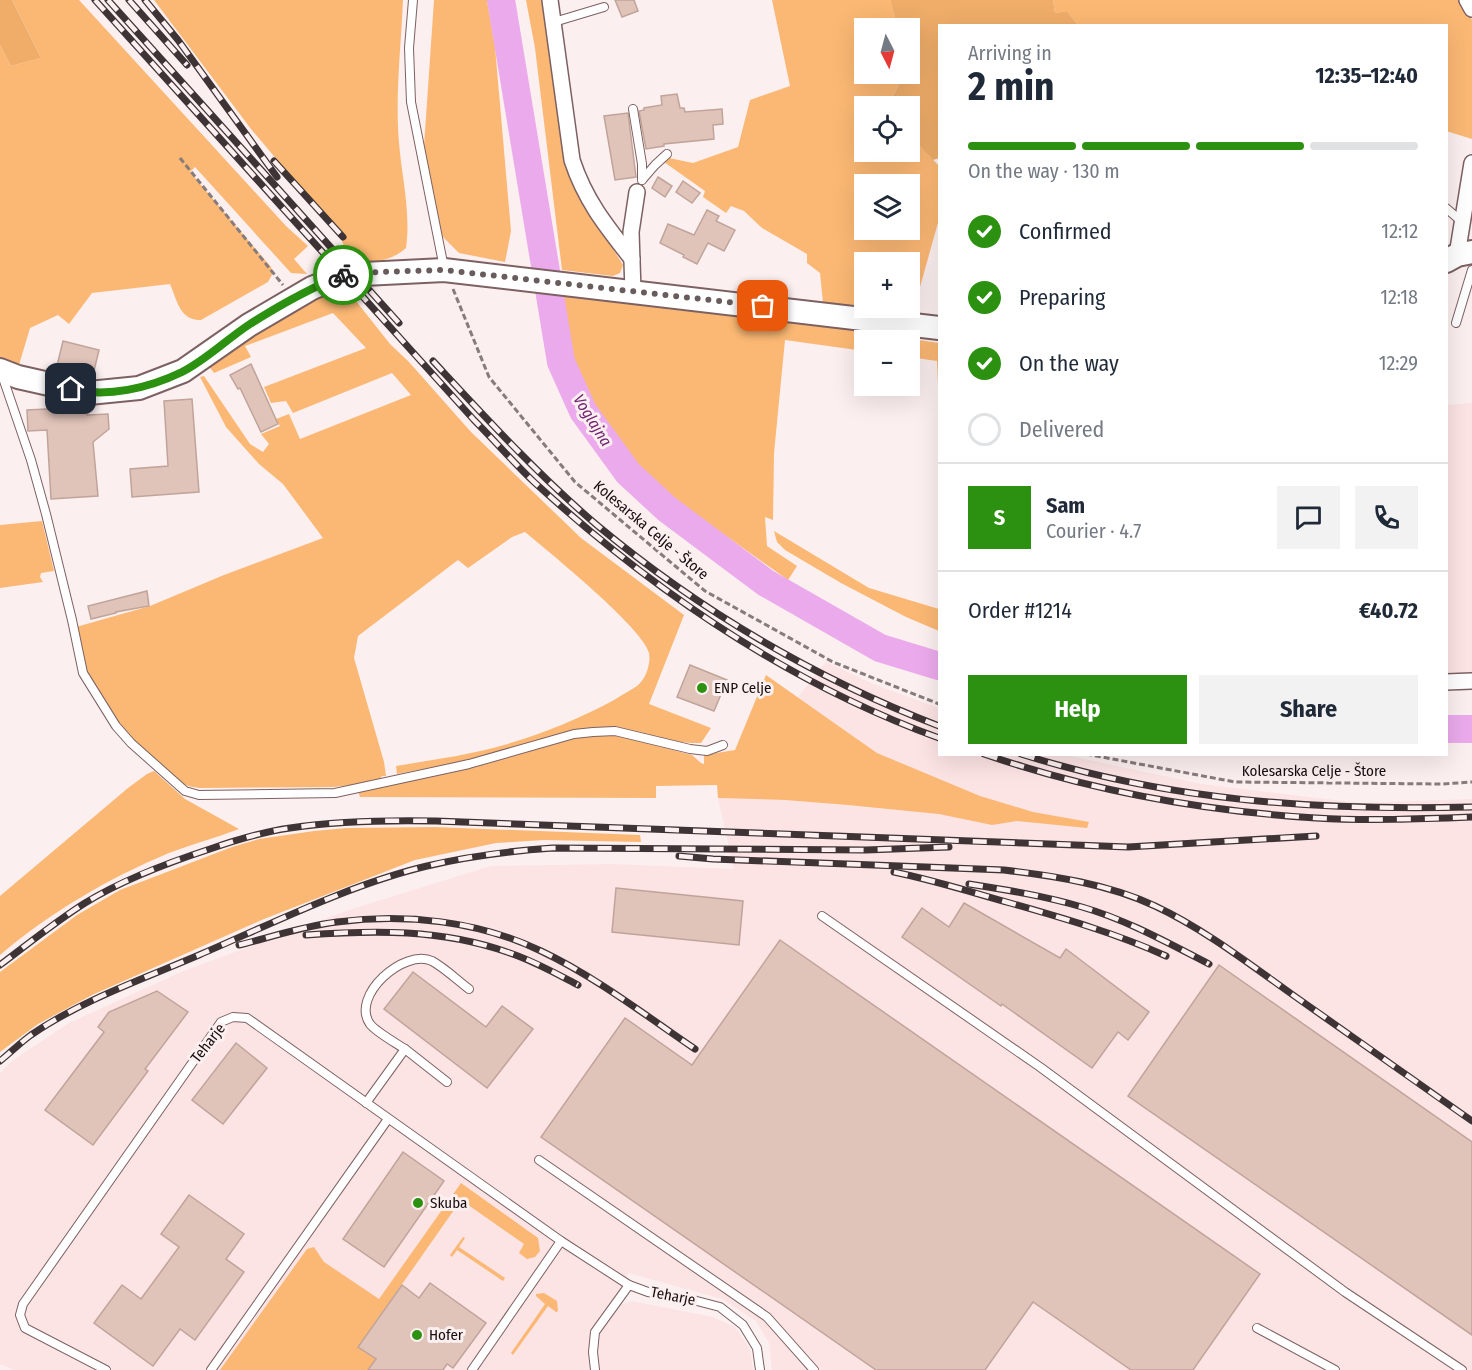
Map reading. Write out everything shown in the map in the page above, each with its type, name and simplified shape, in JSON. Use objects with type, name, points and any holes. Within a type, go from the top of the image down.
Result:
[{"type":"street","points":[[550,0],[568,139],[580,184],[595,211],[632,259]]},
{"type":"street","points":[[1467,0],[1472,9]]},
{"type":"street","points":[[1462,259],[1461,221],[1472,163]]},
{"type":"street","points":[[633,291],[631,232],[639,186]]},
{"type":"street","points":[[0,370],[18,377],[88,393],[139,388],[183,371],[249,325],[294,298],[344,275],[444,270],[938,328]]},
{"type":"street","points":[[1448,682],[1472,681]]},
{"type":"lane","points":[[414,0],[409,48],[411,102],[444,270]]},
{"type":"lane","points":[[554,22],[604,7]]},
{"type":"lane","points":[[633,109],[642,164],[639,186]]},
{"type":"lane","points":[[639,186],[667,154]]},
{"type":"lane","points":[[1448,210],[1461,221]]},
{"type":"lane","points":[[1456,323],[1462,259]]},
{"type":"lane","points":[[0,370],[31,460],[46,514],[83,673],[116,726],[150,762],[185,791],[199,795],[335,793],[470,764],[574,734],[593,732],[615,731],[707,751],[723,745]]},
{"type":"lane","points":[[822,916],[1040,1067],[1345,1292],[1462,1370]]},
{"type":"lane","points":[[447,1082],[370,1025],[365,1012],[368,996],[391,969],[412,960],[430,960],[469,989]]},
{"type":"lane","name":"Teharje","points":[[106,1370],[25,1328],[20,1315],[23,1304],[221,1022],[233,1017],[247,1018],[561,1241],[629,1284],[648,1292],[693,1299],[720,1307],[743,1325],[757,1348],[760,1370]]},
{"type":"lane","points":[[366,1103],[405,1049]]},
{"type":"lane","points":[[211,1370],[388,1119]]},
{"type":"lane","points":[[539,1160],[767,1317],[814,1370]]},
{"type":"lane","points":[[472,1370],[561,1241]]},
{"type":"lane","points":[[595,1370],[593,1352],[595,1332],[629,1284]]},
{"type":"lane","points":[[1257,1328],[1335,1370]]},
{"type":"path","points":[[180,158],[294,298]]},
{"type":"path","name":"Kolesarska Celje - Štore","points":[[444,270],[489,377],[575,482],[705,591],[833,662],[938,704]]},
{"type":"path","name":"Kolesarska Celje - Štore","points":[[1097,756],[1235,782],[1442,784],[1472,782]]},
{"type":"shaded area","points":[[0,0],[12,0],[41,58],[11,66],[0,45]]},
{"type":"shaded area","points":[[12,0],[79,0],[286,226],[308,246],[294,259],[307,274],[291,273],[195,167],[190,172],[271,267],[273,273],[268,282],[201,320],[188,317],[184,313],[177,303],[170,284],[92,293],[69,324],[58,315],[30,328],[19,365],[0,359],[0,45],[11,66],[41,58]]},
{"type":"shaded area","points":[[154,0],[403,0],[398,107],[399,143],[407,209],[406,248],[387,259],[352,264],[338,232],[251,129]]},
{"type":"shaded area","points":[[434,0],[487,0],[495,47],[511,231],[505,262],[459,253],[433,223],[430,212],[424,146]]},
{"type":"shaded area","points":[[526,0],[545,0],[591,213],[623,265],[620,273],[613,276],[562,270],[535,48]]},
{"type":"shaded area","points":[[772,0],[890,0],[895,18],[854,18],[854,84],[898,84],[893,96],[854,96],[854,162],[920,162],[920,146],[938,165],[938,223],[920,287],[920,252],[854,252],[854,307],[823,303],[820,273],[807,263],[807,254],[762,228],[744,211],[731,206],[726,213],[703,197],[705,191],[664,162],[669,158],[693,163],[738,147],[750,100],[790,86]]},
{"type":"shaded area","points":[[890,0],[1053,0],[1055,13],[1067,11],[1077,24],[938,24],[938,158],[933,160],[920,146],[920,96],[893,96],[899,84],[920,84],[920,18],[895,18]]},
{"type":"shaded area","points":[[1053,0],[1463,0],[1472,20],[1472,139],[1448,132],[1448,24],[1077,24],[1067,11],[1055,13]]},
{"type":"shaded area","points":[[333,291],[356,301],[390,344],[471,432],[581,538],[684,615],[649,704],[711,728],[701,743],[674,741],[619,729],[581,729],[478,758],[397,774],[396,766],[491,749],[560,726],[614,700],[637,686],[645,675],[649,653],[643,641],[594,591],[525,532],[512,537],[468,568],[458,560],[358,636],[354,658],[386,776],[382,776],[378,782],[333,787],[191,787],[174,779],[132,739],[107,707],[91,680],[76,627],[150,606],[323,538],[283,484],[259,464],[226,427],[200,377],[204,376],[250,444],[263,452],[269,444],[261,434],[280,426],[276,419],[289,414],[300,439],[411,395],[392,373],[293,413],[286,401],[271,403],[264,387],[366,348],[333,313],[245,346],[251,357],[214,373],[208,365],[308,300]]},
{"type":"shaded area","points":[[562,294],[667,304],[668,309],[687,311],[689,306],[854,330],[854,350],[785,340],[774,453],[773,520],[765,517],[767,546],[797,566],[788,580],[663,491],[637,465],[611,431],[589,396],[571,354]]},
{"type":"shaded area","points":[[920,340],[938,343],[938,383],[937,361],[920,359]]},
{"type":"shaded area","points":[[1472,403],[1472,672],[1448,673],[1448,405]]},
{"type":"shaded area","points":[[42,521],[54,571],[41,573],[40,577],[43,582],[0,588],[0,525]]},
{"type":"shaded area","points":[[774,531],[869,588],[938,609],[938,631],[906,617],[841,583],[785,550],[777,542]]},
{"type":"shaded area","points":[[826,662],[873,684],[938,708],[938,756],[1071,756],[1201,784],[1359,803],[1472,799],[1472,1370],[772,1370],[769,1343],[756,1321],[722,1299],[628,1273],[620,1305],[632,1301],[713,1317],[735,1327],[750,1349],[753,1370],[15,1370],[0,1364],[0,1073],[13,1060],[69,1023],[181,972],[352,909],[491,866],[613,864],[734,869],[718,798],[785,800],[909,811],[915,769],[877,753],[798,697]]},
{"type":"shaded area","points":[[766,675],[877,753],[980,796],[1033,812],[1089,822],[1087,828],[1017,821],[992,825],[939,814],[785,800],[718,798],[717,785],[656,786],[656,798],[360,797],[358,791],[495,761],[575,737],[611,735],[633,739],[692,755],[704,764],[704,755],[735,750]]},
{"type":"shaded area","points":[[154,771],[185,799],[239,829],[169,853],[102,885],[39,925],[0,955],[0,896],[128,788]]},
{"type":"shaded area","points":[[434,827],[640,835],[641,842],[544,840],[496,843],[415,860],[264,919],[92,995],[38,1024],[0,1052],[0,972],[77,915],[120,890],[259,839],[347,828]]},
{"type":"shaded area","points":[[461,1183],[538,1238],[540,1251],[535,1257],[527,1259],[519,1253],[524,1244],[461,1200],[358,1347],[376,1359],[368,1370],[220,1370],[307,1249],[314,1247],[324,1262],[379,1299]]},
{"type":"shaded area","points":[[463,1237],[465,1238],[459,1247],[505,1278],[503,1281],[457,1250],[452,1257],[450,1255]]},
{"type":"shaded area","points":[[544,1293],[557,1301],[558,1311],[548,1306],[513,1355],[511,1353],[545,1304],[536,1294]]},
{"type":"building","points":[[615,0],[634,0],[638,11],[622,17]]},
{"type":"building","points":[[677,94],[680,108],[684,108],[685,112],[722,109],[723,124],[713,125],[714,139],[664,144],[664,146],[646,149],[639,111],[662,105],[661,96]]},
{"type":"building","points":[[628,113],[636,177],[615,180],[604,116]]},
{"type":"building","points":[[658,177],[672,186],[665,197],[652,188]]},
{"type":"building","points":[[683,181],[700,193],[692,203],[676,192]]},
{"type":"building","points":[[707,210],[719,216],[716,221],[735,230],[724,251],[708,243],[697,264],[660,243],[668,224],[694,235]]},
{"type":"building","points":[[63,341],[99,350],[92,379],[56,370]]},
{"type":"building","points":[[251,364],[278,424],[261,432],[240,388],[238,389],[230,375]]},
{"type":"building","points":[[192,399],[199,492],[132,497],[130,469],[168,466],[164,401]]},
{"type":"building","points":[[86,407],[87,415],[108,414],[109,429],[93,442],[98,496],[51,499],[47,430],[28,431],[27,410]]},
{"type":"building","points":[[147,591],[149,606],[91,619],[88,606]]},
{"type":"building","name":"ENP Celje","points":[[690,665],[727,680],[714,711],[677,697]]},
{"type":"building","points":[[616,888],[743,901],[739,945],[612,932]]},
{"type":"building","points":[[964,903],[1060,958],[1066,949],[1149,1012],[1128,1040],[1118,1032],[1092,1068],[902,937],[922,908],[949,927]]},
{"type":"building","points":[[780,940],[1260,1274],[1193,1370],[1131,1370],[1033,1302],[985,1370],[876,1370],[541,1137],[625,1018],[692,1065]]},
{"type":"building","points":[[1219,965],[1472,1142],[1472,1335],[1128,1096]]},
{"type":"building","points":[[413,972],[486,1027],[502,1006],[533,1029],[487,1088],[384,1009]]},
{"type":"building","points":[[157,991],[188,1012],[145,1069],[148,1071],[93,1145],[45,1110],[104,1032],[98,1027],[109,1012]]},
{"type":"building","points":[[236,1043],[267,1068],[223,1124],[192,1100]]},
{"type":"building","points":[[403,1152],[444,1181],[384,1267],[343,1239]]},
{"type":"building","points":[[189,1195],[244,1234],[226,1259],[244,1272],[195,1340],[180,1329],[153,1366],[94,1323],[122,1285],[141,1299],[179,1247],[161,1234]]},
{"type":"building","name":"Hofer","points":[[430,1283],[486,1323],[453,1368],[447,1364],[443,1370],[368,1370],[376,1359],[358,1347],[402,1285],[419,1298]]},
{"type":"waterway","name":"Voglajna","points":[[501,0],[561,362],[583,411],[628,473],[667,509],[766,583],[880,648],[938,666]]},
{"type":"waterway","name":"Voglajna","points":[[1448,729],[1472,729]]},
{"type":"railway","points":[[95,0],[474,420],[534,482],[579,522],[674,596],[724,630],[829,690],[883,716],[938,738]]},
{"type":"railway","points":[[108,0],[399,323]]},
{"type":"railway","points":[[129,0],[187,65]]},
{"type":"railway","points":[[145,0],[178,40],[277,177]]},
{"type":"railway","points":[[274,161],[343,237]]},
{"type":"railway","points":[[433,361],[513,446],[576,507],[637,557],[677,586],[760,640],[804,664],[848,687],[938,726]]},
{"type":"railway","points":[[990,756],[1107,789],[1232,810],[1336,819],[1472,817]]},
{"type":"railway","points":[[1028,756],[1133,783],[1244,800],[1357,807],[1472,807]]},
{"type":"railway","points":[[0,965],[85,903],[146,872],[249,837],[326,824],[436,821],[1128,847],[1316,836]]},
{"type":"railway","points":[[0,1061],[27,1038],[51,1022],[113,991],[340,894],[398,874],[458,859],[553,848],[866,850],[949,847]]},
{"type":"railway","points":[[679,856],[1004,870],[1062,878],[1137,898],[1173,915],[1208,936],[1472,1121]]},
{"type":"railway","points":[[894,872],[952,886],[1069,920],[1166,956]]},
{"type":"railway","points":[[969,884],[1040,896],[1099,912],[1147,932],[1209,964]]},
{"type":"railway","points":[[239,945],[312,926],[363,919],[415,919],[467,926],[517,941],[561,961],[620,997],[695,1049]]},
{"type":"railway","points":[[306,935],[382,932],[457,939],[516,955],[578,985]]},
{"type":"way so far","points":[[343,275],[444,270],[763,306]]},
{"type":"place","name":"ENP Celje","points":[[702,688]]},
{"type":"place","name":"Skuba","points":[[418,1203]]},
{"type":"place","name":"Hofer","points":[[417,1335]]},
{"type":"route","points":[[71,389],[88,393],[139,388],[183,371],[249,325],[312,288],[343,275]]}]
